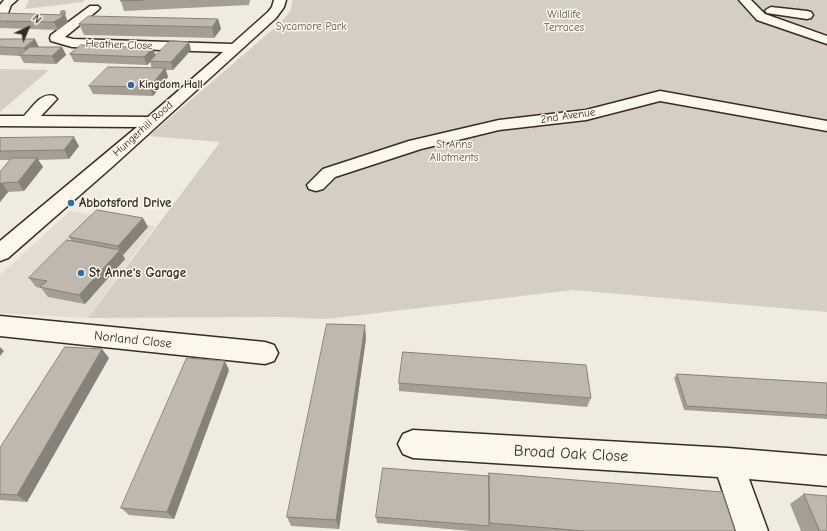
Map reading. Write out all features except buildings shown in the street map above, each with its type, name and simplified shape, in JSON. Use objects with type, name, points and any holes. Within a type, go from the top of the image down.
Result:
[{"type":"street","name":"Hungerhill Road","points":[[0,253],[106,163],[150,122],[206,74],[272,14],[278,7],[280,0]]},
{"type":"street","points":[[750,5],[807,15]]},
{"type":"street","points":[[750,5],[761,17],[827,40]]},
{"type":"street","name":"Heather Close","points":[[94,8],[56,38],[72,43],[233,48]]},
{"type":"street","points":[[77,20],[101,20]]},
{"type":"street","name":"2nd Avenue","points":[[316,185],[330,173],[415,145],[499,125],[586,116],[660,96],[827,126]]},
{"type":"street","points":[[28,121],[49,99]]},
{"type":"street","points":[[0,121],[150,122]]},
{"type":"street","name":"Norland Close","points":[[0,326],[265,353]]},
{"type":"street","name":"Broad Oak Close","points":[[413,444],[728,463],[827,471]]},
{"type":"street","points":[[728,463],[752,531]]},
{"type":"shaded area","points":[[70,211],[155,226],[88,318],[0,313],[0,275]]},
{"type":"green space","points":[[29,0],[84,0],[83,2],[25,9]]},
{"type":"green space","name":"St Anns Allotments","points":[[292,0],[827,0],[827,312],[573,290],[326,319],[279,317],[88,318],[220,142],[149,136],[279,24],[292,7]]},
{"type":"green space","points":[[0,69],[49,70],[0,112]]},
{"type":"place","name":"Kingdom Hall","points":[[131,85]]},
{"type":"place","name":"Abbotsford Drive","points":[[71,203]]},
{"type":"place","name":"St Anne's Garage","points":[[81,273]]},
{"type":"park label","name":"Wildlife Terraces","points":[[564,21]]},
{"type":"park label","name":"Sycamore Park","points":[[311,27]]}]
